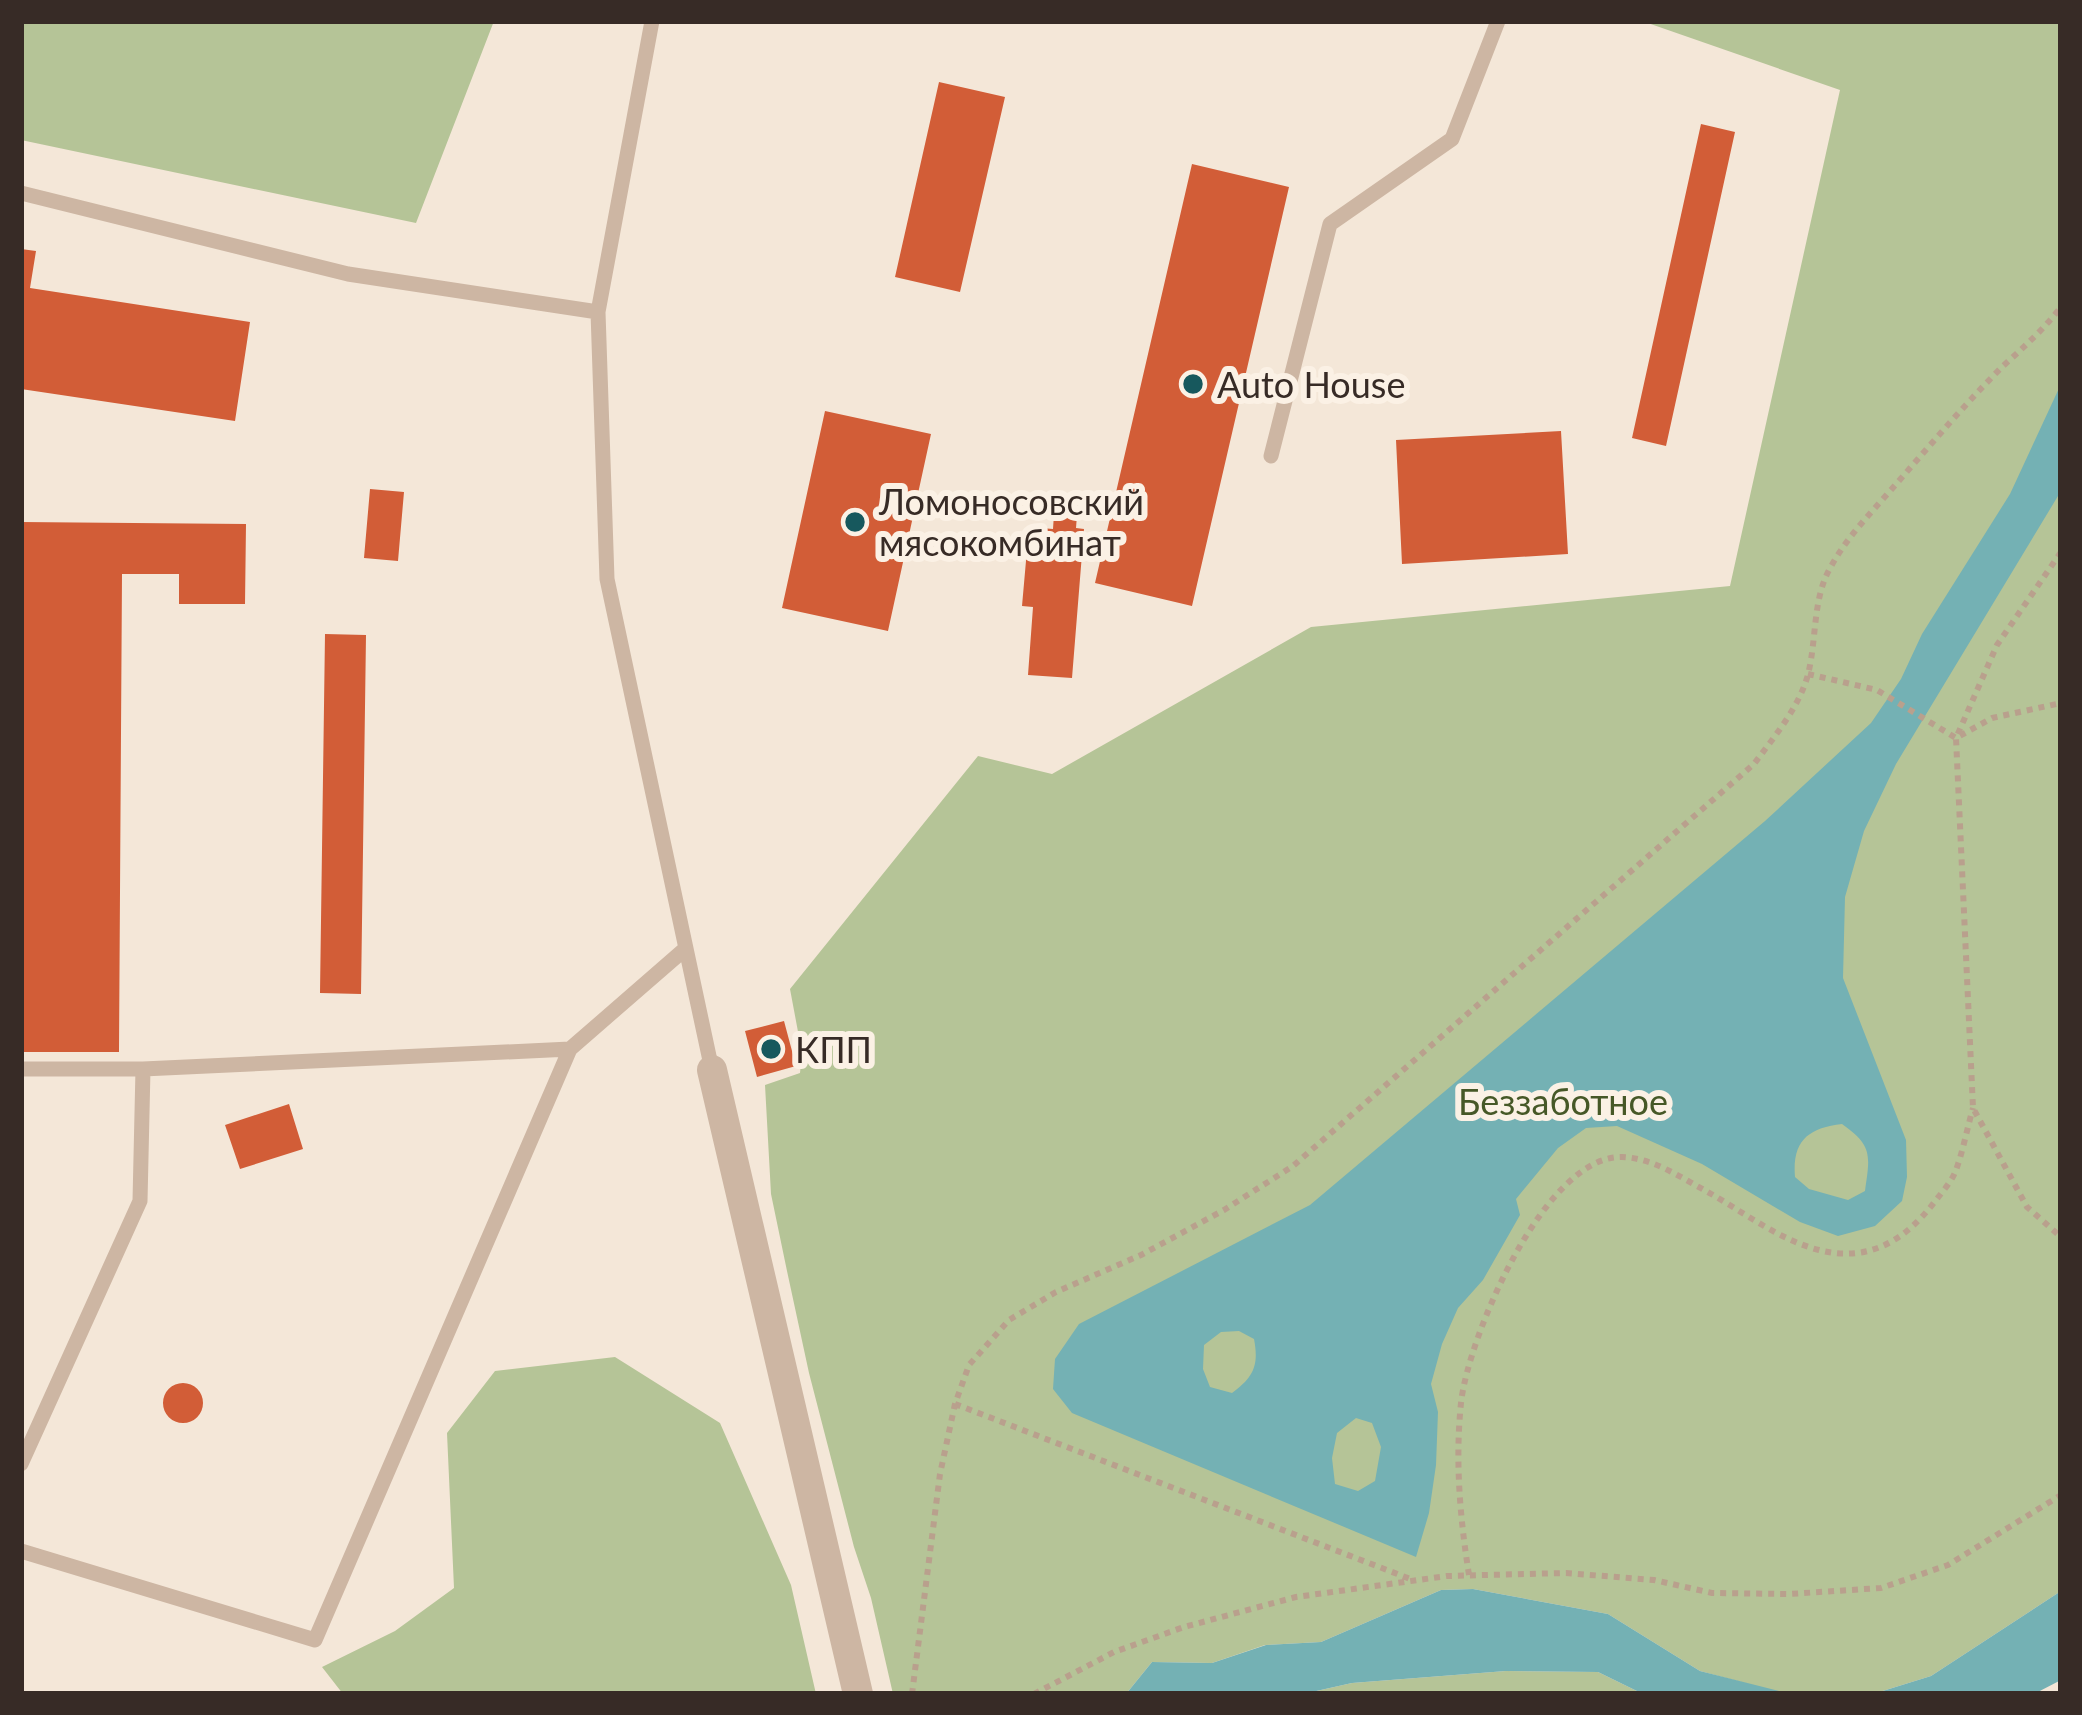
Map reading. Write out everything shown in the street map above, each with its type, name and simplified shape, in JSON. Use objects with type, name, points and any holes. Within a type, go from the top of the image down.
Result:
[{"type":"street","points":[[712,1070],[858,1694]]},
{"type":"lane","points":[[652,21],[598,312],[607,580],[712,1070]]},
{"type":"lane","points":[[1271,456],[1330,224],[1452,139],[1498,21]]},
{"type":"lane","points":[[21,193],[348,274],[598,312]]},
{"type":"lane","points":[[21,1551],[315,1640],[570,1049],[686,949]]},
{"type":"lane","points":[[21,1069],[143,1069],[570,1049]]},
{"type":"lane","points":[[21,1464],[140,1201],[143,1069]]},
{"type":"path","points":[[912,1694],[940,1474],[969,1365],[1009,1320],[1224,1210],[1293,1166],[1754,764],[1791,711],[1808,674],[1819,600],[1827,573],[1846,544],[1868,512],[1946,425],[2029,345],[2061,307]]},
{"type":"path","points":[[1469,1575],[1460,1517],[1461,1400],[1474,1346],[1510,1264],[1559,1190],[1604,1158],[1628,1157],[1661,1166],[1774,1231],[1816,1249],[1849,1255],[1880,1249],[1903,1236],[1955,1174],[1972,1108],[1956,738],[1997,645],[2061,552]]},
{"type":"path","points":[[1808,674],[1877,690],[1956,738]]},
{"type":"path","points":[[1956,738],[1992,718],[2061,704]]},
{"type":"path","points":[[1972,1108],[2027,1207],[2061,1237]]},
{"type":"path","points":[[955,1404],[1416,1581]]},
{"type":"path","points":[[1034,1694],[1114,1652],[1184,1627],[1296,1597],[1416,1581],[1566,1573],[1654,1580],[1712,1593],[1881,1588],[1948,1565],[2061,1496]]},
{"type":"green space","points":[[21,21],[494,21],[416,223],[21,140]]},
{"type":"green space","name":"Беззаботное","points":[[1642,21],[2061,21],[2061,1591],[1931,1676],[1873,1694],[1786,1694],[1700,1671],[1608,1614],[1473,1589],[1441,1590],[1321,1642],[1265,1645],[1212,1663],[1152,1662],[1126,1694],[893,1694],[809,1373],[771,1194],[765,1085],[800,1073],[802,1053],[790,989],[978,756],[1052,774],[1311,627],[1730,586],[1840,90]]},
{"type":"green space","points":[[615,1357],[720,1423],[791,1585],[816,1694],[343,1694],[322,1667],[395,1631],[454,1588],[447,1433],[495,1371]]},
{"type":"green space","points":[[1506,1671],[1598,1672],[1643,1694],[1303,1694],[1352,1683]]},
{"type":"water","points":[[2061,384],[2061,491],[1896,764],[1864,831],[1845,897],[1843,978],[1906,1140],[1902,1201],[1875,1226],[1838,1236],[1800,1222],[1702,1164],[1617,1126],[1586,1128],[1558,1148],[1516,1199],[1520,1215],[1483,1280],[1458,1308],[1442,1344],[1431,1384],[1438,1412],[1436,1465],[1416,1557],[1072,1413],[1053,1389],[1055,1359],[1079,1324],[1310,1205],[1765,821],[1871,723],[2010,494]],"holes":[[[1842,1124],[1864,1145],[1868,1160],[1865,1191],[1848,1200],[1809,1189],[1795,1177],[1796,1154],[1805,1138]],[[1239,1331],[1254,1339],[1253,1370],[1232,1393],[1210,1387],[1203,1369],[1204,1345],[1221,1332]],[[1356,1418],[1372,1423],[1381,1447],[1375,1481],[1358,1491],[1335,1484],[1332,1458],[1337,1433]]]},
{"type":"water","points":[[1473,1589],[1608,1614],[1700,1671],[1791,1694],[1643,1694],[1598,1672],[1506,1671],[1352,1683],[1303,1694],[1126,1694],[1152,1662],[1212,1663],[1266,1645],[1321,1642],[1441,1590]]},
{"type":"water","points":[[2061,1591],[2061,1680],[2034,1694],[1873,1694],[1931,1676]]},
{"type":"building","points":[[939,82],[1005,97],[960,292],[895,277]]},
{"type":"building","points":[[1701,124],[1735,132],[1666,446],[1632,438]]},
{"type":"building","points":[[1192,164],[1289,187],[1192,606],[1095,583]]},
{"type":"building","points":[[21,249],[36,251],[30,288],[250,322],[235,421],[21,389]]},
{"type":"building","points":[[825,411],[931,434],[888,631],[782,608]]},
{"type":"building","points":[[1561,431],[1568,554],[1402,564],[1396,440]]},
{"type":"building","points":[[370,489],[404,492],[398,561],[364,558]]},
{"type":"building","points":[[1054,514],[1077,515],[1076,528],[1084,529],[1072,678],[1028,675],[1033,607],[1022,606],[1029,527],[1053,529]]},
{"type":"building","points":[[21,522],[246,524],[245,604],[179,604],[179,574],[122,574],[119,1052],[21,1052]]},
{"type":"building","points":[[325,634],[366,635],[361,994],[320,993]]},
{"type":"building","name":"КПП","points":[[784,1021],[796,1066],[757,1077],[745,1031]]},
{"type":"building","points":[[289,1104],[303,1149],[240,1169],[225,1125]]},
{"type":"building","points":[[183,1383],[197,1389],[203,1403],[197,1417],[183,1423],[169,1417],[163,1403],[169,1389]]},
{"type":"place","name":"Auto House","points":[[1193,384]]},
{"type":"place","name":"Ломоносовский мясокомбинат","points":[[855,522]]},
{"type":"place","name":"КПП","points":[[771,1049]]}]
